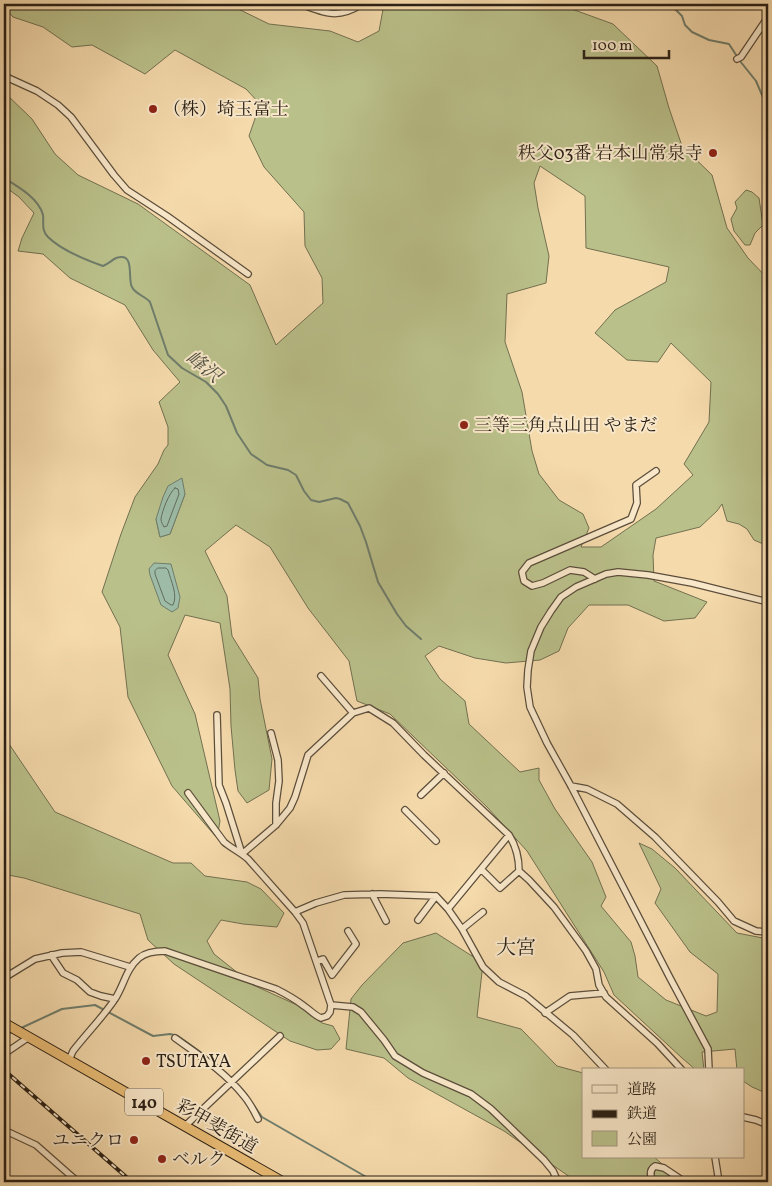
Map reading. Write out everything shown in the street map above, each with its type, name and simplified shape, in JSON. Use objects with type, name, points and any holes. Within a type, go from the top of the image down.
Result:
[{"type":"highway","name":"彩甲斐街道","points":[[4,1023],[283,1182]]},
{"type":"street","points":[[301,4],[320,12],[334,14],[351,11],[362,4]]},
{"type":"street","points":[[737,59],[741,57],[768,17]]},
{"type":"street","points":[[4,76],[37,91],[58,105],[71,117],[114,176],[127,190],[248,274]]},
{"type":"street","points":[[595,578],[584,572],[570,570],[543,583],[532,586],[524,581],[522,572],[530,563],[631,519],[637,503],[636,485],[656,471]]},
{"type":"street","points":[[708,1068],[708,1050],[530,707],[527,687],[528,670],[531,651],[541,627],[561,597],[595,578],[618,572],[648,575],[692,583],[768,602]]},
{"type":"street","points":[[322,676],[353,713]]},
{"type":"street","points":[[242,854],[276,825],[290,808],[308,755],[353,713],[369,708],[393,723],[509,835],[514,843],[519,861],[518,871],[500,888],[481,869]]},
{"type":"street","points":[[218,714],[219,785],[242,854]]},
{"type":"street","points":[[271,733],[278,760],[279,781],[276,802],[276,825]]},
{"type":"street","points":[[421,795],[444,773]]},
{"type":"street","points":[[572,786],[587,789],[617,804],[655,837],[734,921],[756,931],[768,932]]},
{"type":"street","points":[[69,1060],[73,1051],[114,1000],[130,968],[143,955],[157,951],[165,951],[276,989],[292,997],[320,1018],[327,1016],[330,1012],[331,1005],[303,923],[242,854],[224,842],[188,793]]},
{"type":"street","points":[[405,810],[436,841]]},
{"type":"street","points":[[448,909],[509,835]]},
{"type":"street","points":[[518,871],[530,880],[554,907],[586,951],[596,969],[599,985],[606,997],[624,1012],[680,1068]]},
{"type":"street","points":[[372,894],[386,921]]},
{"type":"street","points":[[295,912],[316,903],[344,895],[436,896],[462,929],[483,967],[499,982],[526,996],[573,1035],[604,1068]]},
{"type":"street","points":[[418,920],[436,896]]},
{"type":"street","points":[[462,929],[482,912]]},
{"type":"street","points":[[317,960],[323,959],[332,975],[356,944],[348,931]]},
{"type":"street","points":[[4,978],[35,959],[62,953],[81,952],[130,968]]},
{"type":"street","points":[[51,955],[63,973],[77,980],[90,992],[114,1000]]},
{"type":"street","points":[[545,1013],[570,996],[604,993]]},
{"type":"street","points":[[331,1005],[353,1007],[361,1012],[395,1056],[423,1073],[471,1094],[491,1109],[544,1160],[553,1171],[558,1182]]},
{"type":"street","points":[[185,1126],[280,1036]]},
{"type":"street","points":[[4,1054],[29,1037]]},
{"type":"street","points":[[175,1038],[205,1059],[231,1082],[245,1096],[258,1119]]},
{"type":"street","points":[[744,1117],[768,1125]]},
{"type":"street","points":[[4,1130],[36,1145],[78,1182]]},
{"type":"street","points":[[715,1158],[719,1182]]},
{"type":"street","points":[[653,1182],[650,1173],[655,1166],[664,1168],[685,1182]]},
{"type":"green space","points":[[4,4],[228,4],[269,24],[330,31],[358,42],[379,31],[384,4],[558,4],[613,24],[657,66],[682,146],[712,175],[727,228],[748,258],[768,279],[768,546],[754,540],[747,529],[739,524],[727,521],[722,504],[700,527],[656,538],[653,555],[654,581],[707,602],[695,618],[664,621],[628,605],[589,605],[568,628],[559,651],[540,660],[506,663],[475,658],[439,646],[425,656],[440,679],[465,701],[469,724],[520,772],[539,768],[539,780],[555,809],[592,862],[606,897],[601,906],[631,942],[638,977],[666,1000],[706,1016],[717,1012],[718,974],[690,952],[655,903],[661,889],[639,843],[652,849],[675,868],[737,933],[768,939],[768,1094],[744,1082],[744,1068],[737,1068],[735,1049],[702,1052],[704,1068],[694,1068],[614,995],[604,972],[527,851],[487,807],[390,714],[357,701],[349,661],[308,608],[270,547],[236,525],[205,551],[227,596],[232,636],[258,678],[260,699],[272,759],[269,790],[247,803],[238,791],[231,726],[230,689],[220,623],[185,615],[168,655],[195,714],[220,821],[217,838],[172,786],[128,697],[120,627],[102,592],[135,497],[158,464],[168,445],[168,427],[159,402],[180,382],[153,350],[125,305],[70,278],[43,254],[18,251],[34,213],[19,197],[4,186],[4,92],[32,119],[55,154],[78,175],[138,204],[250,285],[276,345],[323,303],[322,278],[305,246],[304,212],[264,167],[249,136],[260,104],[246,89],[175,50],[145,74],[92,45],[72,47],[43,27],[13,17],[4,7]],"holes":[[[540,166],[585,196],[586,248],[669,267],[666,282],[615,310],[595,333],[627,360],[658,362],[671,343],[711,382],[709,422],[684,464],[693,475],[656,509],[601,547],[581,547],[589,528],[583,514],[559,500],[539,474],[532,451],[522,392],[505,342],[507,294],[546,283],[549,256],[534,183]],[[185,494],[170,534],[160,537],[156,519]]]},
{"type":"green space","points":[[746,190],[759,198],[763,225],[755,233],[750,245],[745,245],[734,231],[731,219],[737,208],[735,202]]},
{"type":"green space","points":[[4,734],[55,812],[173,863],[191,863],[205,876],[247,882],[261,889],[284,913],[277,927],[221,920],[207,941],[214,954],[253,985],[297,1005],[322,1023],[333,1026],[340,1039],[331,1049],[317,1050],[290,1041],[174,964],[148,940],[140,914],[24,878],[8,875],[4,877]]},
{"type":"green space","points":[[436,933],[483,963],[477,1017],[521,1029],[557,1066],[582,1073],[582,1158],[655,1158],[675,1175],[704,1182],[577,1182],[504,1131],[408,1078],[384,1058],[346,1049],[351,999],[403,943]]},
{"type":"water","points":[[182,478],[185,494],[170,534],[160,537],[156,519],[163,497],[168,486]]},
{"type":"water","points":[[154,563],[171,564],[180,597],[178,608],[172,612],[161,605],[149,569]]},
{"type":"waterway","points":[[670,4],[682,16],[685,25],[692,32],[709,40],[729,44],[756,81],[768,109]]},
{"type":"waterway","points":[[768,154],[768,161]]},
{"type":"waterway","name":"峰沢","points":[[4,178],[27,193],[37,203],[43,215],[44,232],[59,246],[103,266],[116,258],[126,258],[129,262],[132,287],[150,302],[168,355],[182,368],[206,382],[218,394],[226,406],[237,433],[251,454],[267,465],[288,470],[296,475],[311,500],[319,502],[336,498],[348,503],[360,526],[378,582],[406,626],[421,639]]},
{"type":"waterway","points":[[19,1029],[62,1009],[95,1005],[153,1036],[170,1034],[178,1036],[220,1068]]},
{"type":"waterway","points":[[4,1035],[12,1032]]},
{"type":"waterway","points":[[235,1082],[247,1095]]},
{"type":"waterway","points":[[252,1103],[262,1117],[375,1182]]},
{"type":"railway","points":[[4,1070],[132,1182]]},
{"type":"place","name":"（株）埼玉富士","points":[[153,109]]},
{"type":"place","name":"秩父03番 岩本山常泉寺","points":[[713,153]]},
{"type":"place","name":"三等三角点山田 やまだ","points":[[464,425]]},
{"type":"place","name":"TSUTAYA","points":[[146,1061]]},
{"type":"place","name":"ユニクロ","points":[[134,1140]]},
{"type":"place","name":"ベルク","points":[[162,1159]]},
{"type":"district","name":"大宮","points":[[516,947]]}]
